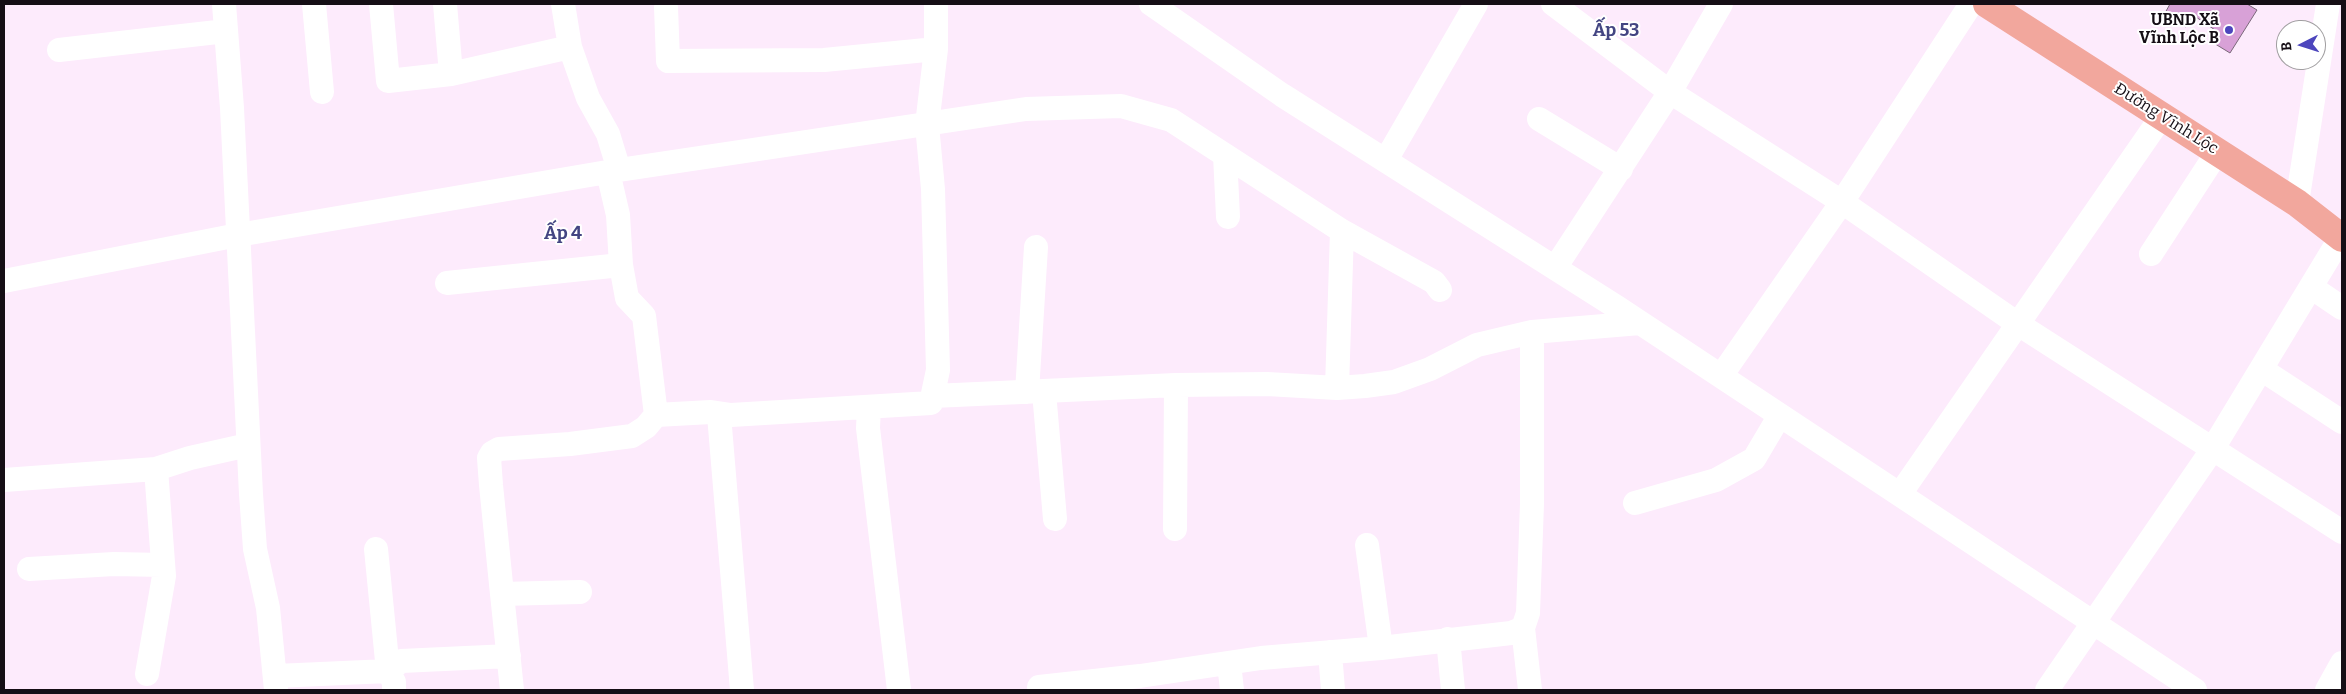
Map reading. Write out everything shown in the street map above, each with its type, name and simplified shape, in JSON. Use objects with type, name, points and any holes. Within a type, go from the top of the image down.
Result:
[{"type":"main road","name":"Đường Vĩnh Lộc","points":[[1987,4],[2296,202],[2342,238]]},
{"type":"street","points":[[224,4],[232,108],[248,445],[256,549],[268,608],[276,683],[391,680]]},
{"type":"street","points":[[314,4],[322,92]]},
{"type":"street","points":[[381,4],[388,82],[451,74],[570,47]]},
{"type":"street","points":[[445,4],[451,74]]},
{"type":"street","points":[[512,690],[490,485],[489,458],[499,449],[570,444],[632,436],[646,427],[656,415],[644,316],[627,298],[620,265],[614,171],[608,134],[588,98],[570,47],[563,4]]},
{"type":"street","points":[[656,415],[711,412],[719,415],[931,403],[938,370],[933,189],[927,125],[936,49],[936,4]]},
{"type":"street","points":[[1151,4],[1282,94],[1640,323],[2095,622],[2187,688]]},
{"type":"street","points":[[1386,160],[1476,4]]},
{"type":"street","points":[[1553,4],[1670,92],[1842,202],[2018,324],[2342,532]]},
{"type":"street","points":[[1555,268],[1670,92],[1721,4]]},
{"type":"street","points":[[1721,376],[1842,202],[1971,4]]},
{"type":"street","points":[[666,7],[668,61],[824,60],[936,49]]},
{"type":"street","points":[[2296,202],[2332,10]]},
{"type":"street","points":[[58,50],[226,31]]},
{"type":"street","points":[[4,281],[238,235],[614,171],[1026,109],[1121,106],[1171,120],[1342,231],[1434,282],[1440,290]]},
{"type":"street","points":[[1900,494],[2162,116]]},
{"type":"street","points":[[1539,119],[1621,168]]},
{"type":"street","points":[[2151,254],[2218,151]]},
{"type":"street","points":[[1225,155],[1228,218]]},
{"type":"street","points":[[1338,388],[1342,231]]},
{"type":"street","points":[[2047,690],[2212,450],[2342,238]]},
{"type":"street","points":[[1036,247],[1036,392],[1054,519]]},
{"type":"street","points":[[447,283],[620,265]]},
{"type":"street","points":[[2311,288],[2342,308]]},
{"type":"street","points":[[933,396],[1176,385],[1267,384],[1338,388],[1394,382],[1430,369],[1477,345],[1532,332],[1640,323]]},
{"type":"street","points":[[1530,690],[1523,628],[1528,613],[1532,504],[1532,332]]},
{"type":"street","points":[[2261,370],[2342,422]]},
{"type":"street","points":[[1175,529],[1176,385]]},
{"type":"street","points":[[868,407],[868,428],[899,690]]},
{"type":"street","points":[[719,415],[742,690]]},
{"type":"street","points":[[1635,502],[1716,480],[1754,460],[1780,415]]},
{"type":"street","points":[[4,480],[156,469],[190,458],[248,445]]},
{"type":"street","points":[[147,674],[164,576],[156,469]]},
{"type":"street","points":[[1367,545],[1381,648]]},
{"type":"street","points":[[376,549],[391,680]]},
{"type":"street","points":[[29,569],[114,564],[163,565]]},
{"type":"street","points":[[502,594],[580,592]]},
{"type":"street","points":[[1039,687],[1140,676],[1229,663],[1511,633],[1523,628]]},
{"type":"street","points":[[1448,640],[1453,690]]},
{"type":"street","points":[[1330,652],[1332,690]]},
{"type":"street","points":[[391,680],[401,661],[509,656]]},
{"type":"street","points":[[1229,663],[1232,690]]},
{"type":"street","points":[[2326,690],[2342,663]]},
{"type":"building","name":"UBND Xã Vĩnh Lộc B","points":[[2170,4],[2247,4],[2257,10],[2230,53],[2212,42],[2218,32],[2193,15],[2186,27],[2165,13]]},
{"type":"place","name":"UBND Xã Vĩnh Lộc B","points":[[2229,30]]},
{"type":"district","name":"Ấp 53","points":[[1616,31]]},
{"type":"district","name":"Ấp 4","points":[[563,234]]}]
